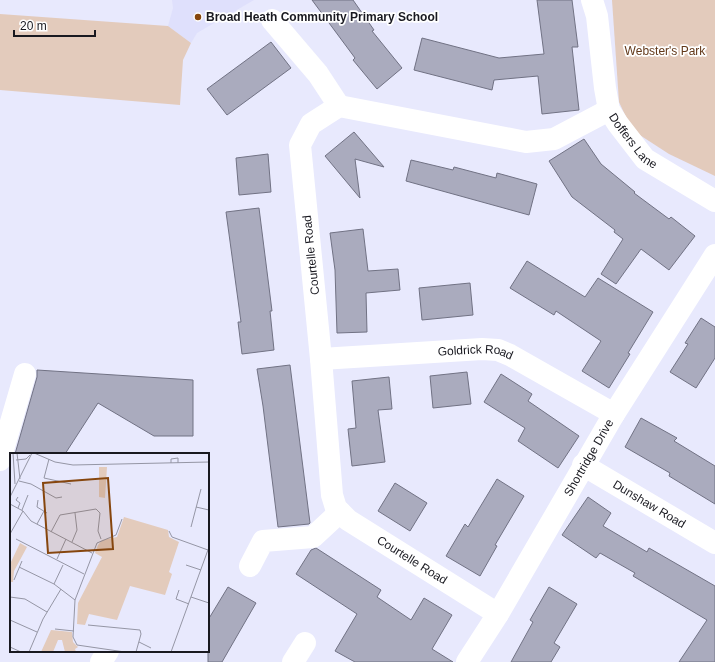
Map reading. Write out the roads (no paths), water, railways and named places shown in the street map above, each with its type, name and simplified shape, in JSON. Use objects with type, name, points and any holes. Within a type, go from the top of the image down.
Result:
[{"type":"street","name":"Doffers Lane","points":[[592,0],[597,16],[609,110],[645,159],[715,201]]},
{"type":"street","points":[[272,20],[318,74],[339,106],[526,142],[554,139],[609,110]]},
{"type":"street","name":"Courtelle Road","points":[[339,106],[311,124],[300,145],[321,359],[332,495],[336,508],[348,520],[498,614]]},
{"type":"street","name":"Shortridge Drive","points":[[467,662],[498,614],[583,465],[614,414],[715,255]]},
{"type":"street","name":"Goldrick Road","points":[[321,359],[482,349],[498,350],[510,355],[614,414]]},
{"type":"street","points":[[0,460],[25,374]]},
{"type":"street","name":"Dunshaw Road","points":[[583,465],[715,543]]},
{"type":"street","points":[[250,566],[263,541],[313,537],[340,512]]},
{"type":"street","points":[[293,662],[304,643]]},
{"type":"street","points":[[101,662],[107,652]]},
{"type":"place","name":"Broad Heath Community Primary School","points":[[198,17]]},
{"type":"park label","name":"Webster's Park","points":[[665,51]]}]
